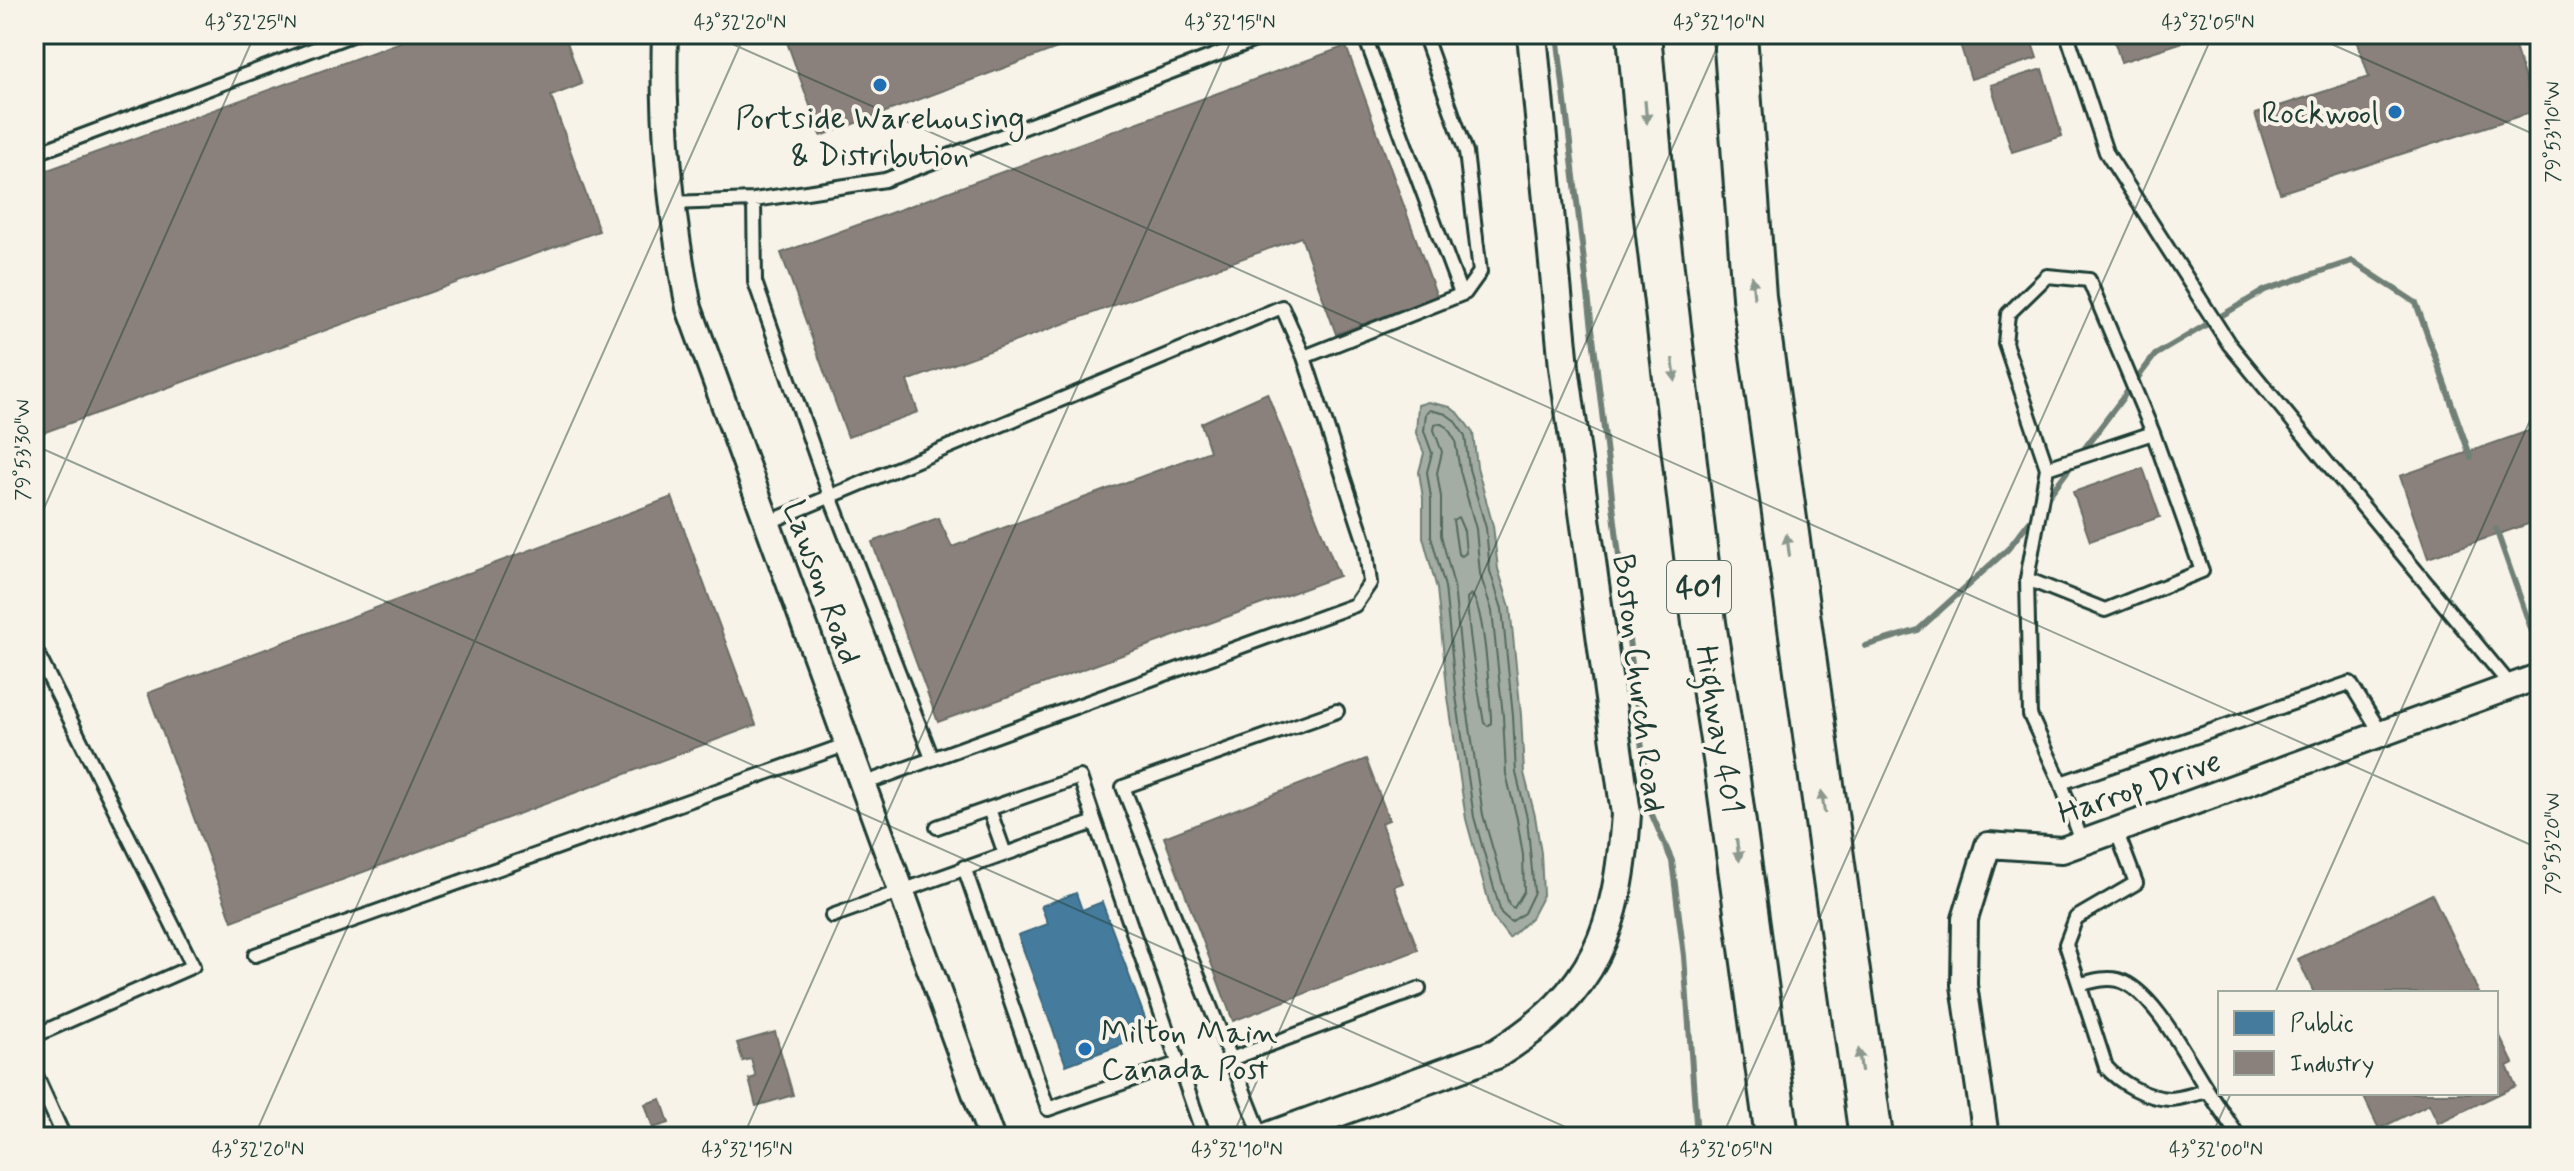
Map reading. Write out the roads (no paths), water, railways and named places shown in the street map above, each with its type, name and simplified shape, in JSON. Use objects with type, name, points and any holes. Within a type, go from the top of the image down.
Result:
[{"type":"highway","name":"Highway 401","points":[[1639,34],[1654,201],[1704,623],[1777,1137]]},
{"type":"highway","points":[[1735,34],[1754,297],[1871,1137]]},
{"type":"street","name":"Lawson Road","points":[[665,34],[665,148],[689,308],[991,1137]]},
{"type":"street","name":"Boston Church Road","points":[[1269,1137],[1496,1054],[1527,1035],[1575,988],[1596,955],[1612,913],[1622,870],[1626,814],[1564,367],[1532,34]]},
{"type":"street","name":"Harrop Drive","points":[[1986,1137],[1964,985],[1965,919],[1988,845],[2062,850],[2540,676]]},
{"type":"lane","points":[[34,154],[354,34]]},
{"type":"lane","points":[[671,203],[754,200],[885,180],[1271,34]]},
{"type":"lane","points":[[1364,34],[1461,294]]},
{"type":"lane","points":[[1304,357],[1461,294],[1474,284],[1480,272],[1466,152],[1424,34]]},
{"type":"lane","points":[[2067,34],[2106,152],[2229,344],[2511,686]]},
{"type":"lane","points":[[754,200],[755,282],[830,496],[932,758]]},
{"type":"lane","points":[[2027,579],[2105,610],[2202,571],[2153,433],[2089,280],[2047,276],[2008,314],[2005,343],[2047,468],[2027,579],[2030,715],[2061,783],[2082,842]]},
{"type":"lane","points":[[767,523],[1282,307],[1304,357],[1365,543],[1370,583],[1355,605],[863,784]]},
{"type":"lane","points":[[2047,468],[2153,433]]},
{"type":"lane","points":[[34,647],[193,966],[34,1036]]},
{"type":"lane","points":[[2061,783],[2350,683],[2381,733]]},
{"type":"lane","points":[[1262,1137],[1123,787],[1337,711]]},
{"type":"lane","points":[[255,955],[848,744]]},
{"type":"lane","points":[[937,827],[1080,777],[1204,1137]]},
{"type":"lane","points":[[989,809],[1005,854]]},
{"type":"lane","points":[[832,916],[1095,822]]},
{"type":"lane","points":[[2116,830],[2136,883],[2076,918],[2066,944],[2106,1067],[2116,1079],[2131,1087],[2169,1099],[2208,1091]]},
{"type":"lane","points":[[964,867],[1048,1109],[1179,1063]]},
{"type":"lane","points":[[2081,984],[2106,979],[2119,980],[2135,988],[2155,1009],[2239,1137]]},
{"type":"lane","points":[[1231,1059],[1419,989]]},
{"type":"lane","points":[[34,1071],[64,1137]]},
{"type":"water","points":[[1428,402],[1450,407],[1473,433],[1477,467],[1493,526],[1498,569],[1510,607],[1524,773],[1541,853],[1543,895],[1531,918],[1509,938],[1493,917],[1466,819],[1448,697],[1437,589],[1423,537],[1419,472],[1424,453],[1416,433],[1418,405]]},
{"type":"waterway","points":[[1557,34],[1649,808],[1672,861],[1684,956],[1697,1137]]},
{"type":"waterway","points":[[2044,502],[2155,355],[2265,290],[2352,261],[2416,303],[2471,458]]},
{"type":"waterway","points":[[1865,646],[1918,630],[2008,549],[2035,514]]},
{"type":"waterway","points":[[2496,529],[2540,654]]},
{"type":"place","name":"Portside Warehousing & Distribution","points":[[880,85]]},
{"type":"place","name":"Rockwool","points":[[2395,112]]},
{"type":"place","name":"Milton Main Canada Post","points":[[1085,1049]]}]
